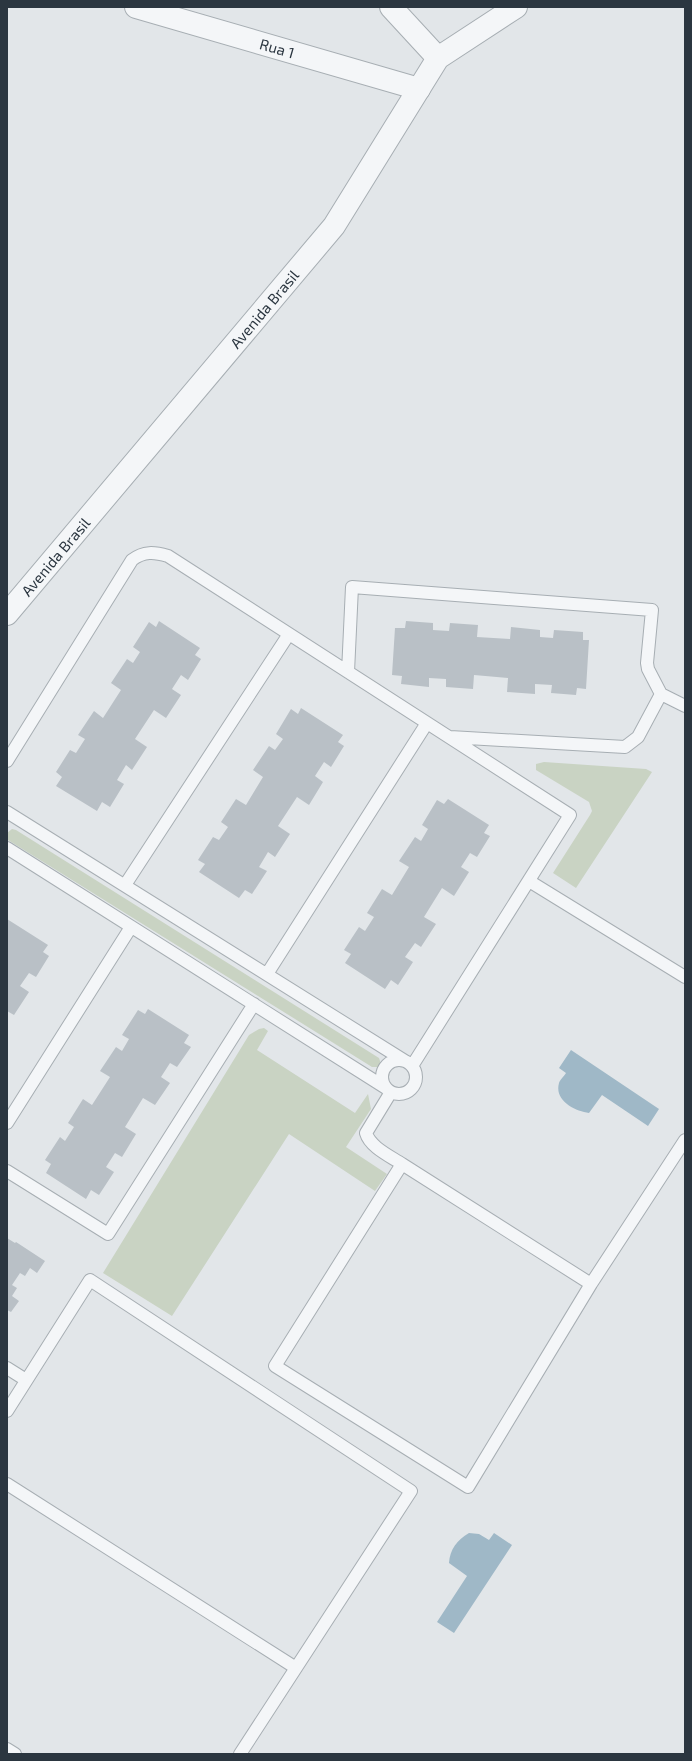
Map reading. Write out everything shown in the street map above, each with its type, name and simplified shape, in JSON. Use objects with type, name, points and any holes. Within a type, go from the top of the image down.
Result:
[{"type":"street","name":"Rua 1","points":[[136,7],[419,90]]},
{"type":"street","points":[[392,7],[438,58]]},
{"type":"street","name":"Avenida Brasil","points":[[7,614],[334,226],[438,58],[516,7]]},
{"type":"lane","points":[[7,761],[132,560],[141,554],[153,553],[168,556],[570,815],[529,881],[409,1063]]},
{"type":"lane","points":[[348,672],[352,586],[652,610],[647,663],[648,669],[661,694],[685,706]]},
{"type":"lane","points":[[124,885],[289,634]]},
{"type":"lane","points":[[449,737],[625,747],[638,737],[661,694]]},
{"type":"lane","points":[[267,974],[427,723]]},
{"type":"lane","points":[[7,812],[409,1063],[416,1077],[416,1083],[408,1092],[402,1094],[389,1090],[7,848]]},
{"type":"lane","points":[[529,881],[685,977]]},
{"type":"lane","points":[[7,1123],[131,927]]},
{"type":"lane","points":[[7,1171],[108,1234],[254,1004]]},
{"type":"lane","points":[[389,1090],[382,1078],[385,1067],[394,1060],[409,1063]]},
{"type":"lane","points":[[389,1090],[366,1133],[368,1139],[373,1144],[591,1284]]},
{"type":"lane","points":[[402,1164],[275,1366],[468,1487],[591,1284],[685,1140]]},
{"type":"lane","points":[[7,1411],[90,1280],[411,1491],[240,1754]]},
{"type":"lane","points":[[7,1368],[26,1380]]},
{"type":"lane","points":[[7,1484],[296,1668]]},
{"type":"lane","points":[[7,1749],[15,1754]]},
{"type":"green space","points":[[544,762],[646,769],[652,772],[576,888],[553,873],[592,811],[589,802],[536,770],[536,764]]},
{"type":"green space","points":[[12,829],[16,830],[379,1058],[381,1064],[378,1067],[372,1067],[8,840],[7,833]]},
{"type":"green space","points":[[264,1028],[268,1031],[257,1050],[355,1113],[368,1094],[371,1109],[346,1147],[387,1174],[375,1191],[289,1134],[172,1316],[103,1273],[249,1035],[259,1029]]},
{"type":"water","points":[[571,1050],[659,1109],[648,1126],[602,1095],[589,1113],[578,1110],[567,1104],[560,1095],[558,1089],[561,1079],[566,1073],[559,1068]]},
{"type":"water","points":[[469,1533],[479,1534],[489,1540],[494,1533],[512,1545],[454,1633],[437,1622],[467,1576],[449,1563],[451,1553],[455,1545]]},
{"type":"building","points":[[159,621],[200,648],[195,655],[201,659],[188,680],[181,675],[172,689],[181,695],[166,718],[154,710],[135,739],[147,747],[132,770],[126,765],[117,780],[124,784],[110,807],[102,802],[97,811],[56,786],[62,777],[56,772],[70,750],[76,753],[85,739],[78,735],[94,711],[103,718],[121,690],[111,683],[127,659],[133,663],[140,652],[133,647],[149,622],[156,627]]},
{"type":"building","points":[[406,621],[433,623],[433,630],[449,631],[450,623],[478,625],[477,637],[510,639],[511,627],[540,630],[540,637],[553,638],[554,630],[583,632],[583,640],[589,640],[586,689],[577,688],[576,695],[551,693],[552,685],[535,684],[535,694],[507,692],[508,678],[474,675],[473,689],[446,687],[446,679],[429,678],[429,687],[401,684],[402,676],[392,675],[395,628],[405,628]]},
{"type":"building","points":[[301,708],[343,735],[338,742],[344,746],[331,767],[324,762],[315,776],[323,782],[309,805],[297,797],[278,826],[290,834],[275,857],[268,852],[259,867],[267,871],[252,894],[245,890],[239,898],[199,872],[205,864],[198,860],[213,837],[219,840],[228,827],[221,822],[236,799],[246,805],[263,777],[253,770],[269,746],[275,750],[283,739],[276,734],[291,709],[298,714]]},
{"type":"building","points":[[448,799],[489,825],[484,833],[490,836],[477,857],[470,853],[461,867],[469,872],[454,896],[442,888],[424,917],[436,924],[421,947],[415,943],[405,957],[413,962],[398,985],[391,980],[385,989],[345,963],[351,954],[344,950],[359,927],[365,931],[374,917],[367,913],[382,889],[392,895],[409,867],[399,861],[415,837],[421,841],[428,829],[422,825],[437,800],[444,804]]},
{"type":"building","points":[[7,919],[48,945],[43,952],[49,956],[36,977],[29,973],[20,986],[29,992],[14,1015],[7,1011]]},
{"type":"building","points":[[148,1009],[189,1035],[184,1043],[191,1047],[177,1067],[170,1063],[161,1077],[170,1083],[155,1105],[143,1098],[125,1127],[136,1134],[122,1157],[115,1153],[106,1167],[114,1172],[99,1195],[91,1190],[86,1199],[46,1173],[51,1164],[45,1160],[60,1137],[65,1141],[74,1127],[68,1123],[83,1099],[92,1105],[110,1077],[100,1071],[116,1047],[122,1051],[129,1039],[122,1035],[138,1010],[145,1014]]},
{"type":"building","points":[[7,1238],[15,1243],[16,1242],[45,1261],[37,1273],[30,1268],[25,1276],[20,1273],[12,1285],[17,1288],[12,1296],[19,1301],[11,1312],[7,1310]]}]
